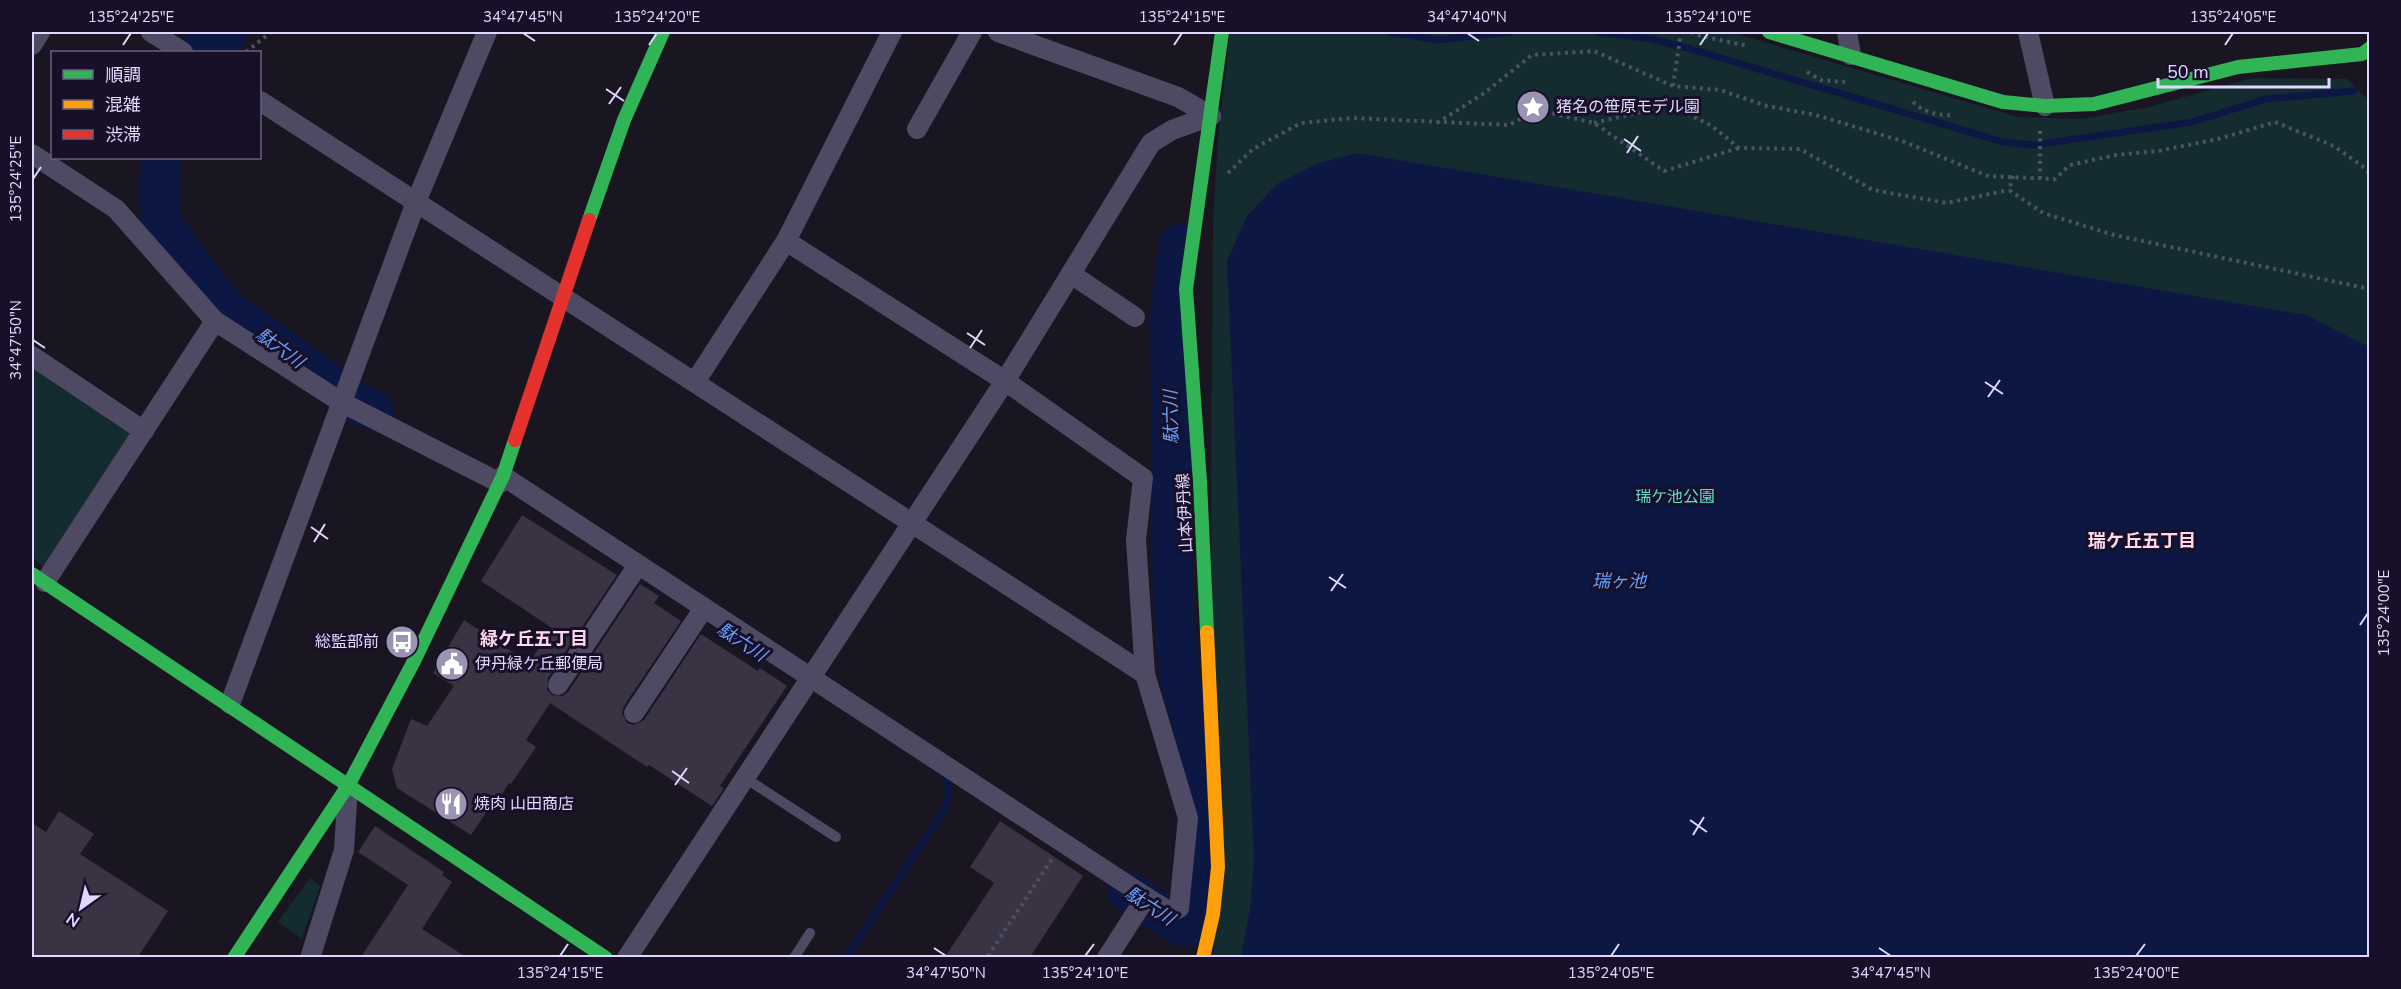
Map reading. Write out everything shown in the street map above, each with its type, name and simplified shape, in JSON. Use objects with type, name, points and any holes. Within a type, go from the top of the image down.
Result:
[{"type":"street","points":[[32,45],[40,32]]},
{"type":"street","points":[[151,32],[181,51]]},
{"type":"street","points":[[230,704],[416,202],[487,32]]},
{"type":"street","points":[[234,957],[349,784],[414,661],[501,480],[624,120],[663,32]]},
{"type":"street","points":[[695,382],[786,240],[892,32]]},
{"type":"street","points":[[917,129],[972,32]]},
{"type":"street","points":[[998,32],[1178,97],[1211,116]]},
{"type":"street","name":"山本伊丹線","points":[[1203,957],[1213,914],[1218,867],[1200,482],[1186,289],[1222,32]]},
{"type":"street","points":[[1769,32],[2003,102],[2042,106],[2094,104],[2238,68],[2367,55]]},
{"type":"street","points":[[1846,32],[1851,55]]},
{"type":"street","points":[[2028,32],[2042,106]]},
{"type":"street","points":[[261,102],[1145,674]]},
{"type":"street","points":[[627,957],[1005,381],[1151,143],[1172,130],[1211,116]]},
{"type":"street","points":[[32,154],[116,209],[215,321],[341,402],[501,480],[634,571],[704,608],[807,682],[1144,900],[1170,912],[1179,908],[1188,818],[1145,674],[1136,540],[1143,478],[1005,381],[786,240]]},
{"type":"street","points":[[1071,274],[1135,317]]},
{"type":"street","points":[[215,321],[144,431],[38,578],[606,957]]},
{"type":"street","points":[[32,356],[144,431]]},
{"type":"street","points":[[558,685],[634,571]]},
{"type":"street","points":[[634,713],[704,608]]},
{"type":"street","points":[[310,957],[344,850],[349,784]]},
{"type":"street","points":[[1107,957],[1144,900]]},
{"type":"lane","points":[[745,778],[836,837]]},
{"type":"lane","points":[[794,957],[810,933]]},
{"type":"path","points":[[247,51],[271,32]]},
{"type":"path","points":[[1673,86],[1682,32]]},
{"type":"path","points":[[1437,123],[1483,94],[1532,55],[1594,51],[1673,86],[1720,90],[1767,106],[1816,115],[1902,141],[1988,176],[2055,179],[2070,165],[2116,155],[2158,152],[2276,122],[2334,146],[2370,174]]},
{"type":"path","points":[[1594,123],[1670,105],[1712,126],[1739,148]]},
{"type":"path","points":[[2040,179],[2042,106]]},
{"type":"path","points":[[1199,199],[1253,149],[1301,123],[1351,118],[1509,125],[1538,110],[1594,123],[1664,171],[1739,148],[1800,149],[1873,190],[1947,203],[2009,190],[2043,213],[2114,235],[2370,289]]},
{"type":"path","points":[[2009,190],[2013,176]]},
{"type":"path","points":[[988,956],[1057,851]]},
{"type":"green space","name":"瑞ヶ池","points":[[1230,32],[1714,32],[1740,35],[2018,117],[2080,119],[2149,107],[2252,78],[2347,79],[2369,101],[2369,957],[1214,958],[1211,474],[1213,223],[1218,138]]},
{"type":"green space","points":[[32,365],[129,430],[132,440],[47,568],[32,558]]},
{"type":"green space","points":[[310,878],[320,886],[302,939],[278,922]]},
{"type":"water","name":"瑞ヶ池","points":[[1357,153],[2306,315],[2369,347],[2369,957],[1241,957],[1251,903],[1254,858],[1227,261],[1247,216],[1277,184],[1316,164]]},
{"type":"building","points":[[522,515],[617,575],[548,678],[547,690],[552,695],[563,696],[568,692],[640,584],[659,596],[654,603],[681,621],[624,706],[622,713],[627,723],[634,725],[644,720],[701,634],[758,671],[760,668],[787,686],[720,786],[724,788],[712,806],[649,765],[647,767],[550,703],[526,740],[536,747],[511,784],[509,783],[496,803],[493,802],[471,835],[397,788],[392,769],[411,719],[427,726],[454,686],[433,673],[464,620],[529,663],[552,628],[481,581]]},
{"type":"building","points":[[59,811],[94,834],[80,854],[168,911],[138,957],[32,957],[32,823],[46,832]]},
{"type":"building","points":[[1000,821],[1083,876],[1030,957],[945,957],[994,883],[970,867]]},
{"type":"building","points":[[375,826],[444,872],[442,875],[452,882],[422,929],[466,957],[361,957],[408,885],[358,852]]},
{"type":"waterway","name":"駄六川","points":[[200,51],[203,46],[228,32]]},
{"type":"waterway","points":[[1389,32],[1438,40],[1511,32]]},
{"type":"waterway","points":[[1597,32],[1652,39],[1691,49],[2003,142],[2034,145],[2192,122],[2266,99],[2354,91]]},
{"type":"waterway","name":"駄六川","points":[[162,159],[159,181],[161,224],[224,308],[354,401],[374,411]]},
{"type":"waterway","name":"駄六川","points":[[1128,892],[1182,926],[1192,925],[1200,850],[1203,783],[1191,719],[1180,681],[1173,603],[1170,315],[1179,244]]},
{"type":"waterway","points":[[846,958],[946,807],[949,788],[943,772]]},
{"type":"traffic: fast","points":[[589,220],[624,120],[663,32]]},
{"type":"traffic: fast","points":[[1207,632],[1200,482],[1186,289],[1222,32]]},
{"type":"traffic: fast","points":[[1769,32],[2003,102],[2045,106],[2094,104],[2238,67],[2362,54],[2370,48]]},
{"type":"traffic: fast","points":[[234,958],[349,784],[414,661],[503,476],[515,440]]},
{"type":"traffic: fast","points":[[32,574],[606,958]]},
{"type":"traffic: slow","points":[[1203,958],[1213,914],[1218,867],[1207,632]]},
{"type":"traffic: jam","points":[[515,440],[589,220]]},
{"type":"place","name":"猪名の笹原モデル園","points":[[1533,107]]},
{"type":"place","name":"総監部前","points":[[402,642]]},
{"type":"place","name":"伊丹緑ケ丘郵便局","points":[[452,664]]},
{"type":"place","name":"焼肉 山田商店","points":[[451,804]]},
{"type":"district","name":"瑞ケ丘五丁目","points":[[2142,541]]},
{"type":"district","name":"緑ケ丘五丁目","points":[[534,639]]},
{"type":"park label","name":"瑞ケ池公園","points":[[1675,497]]}]
